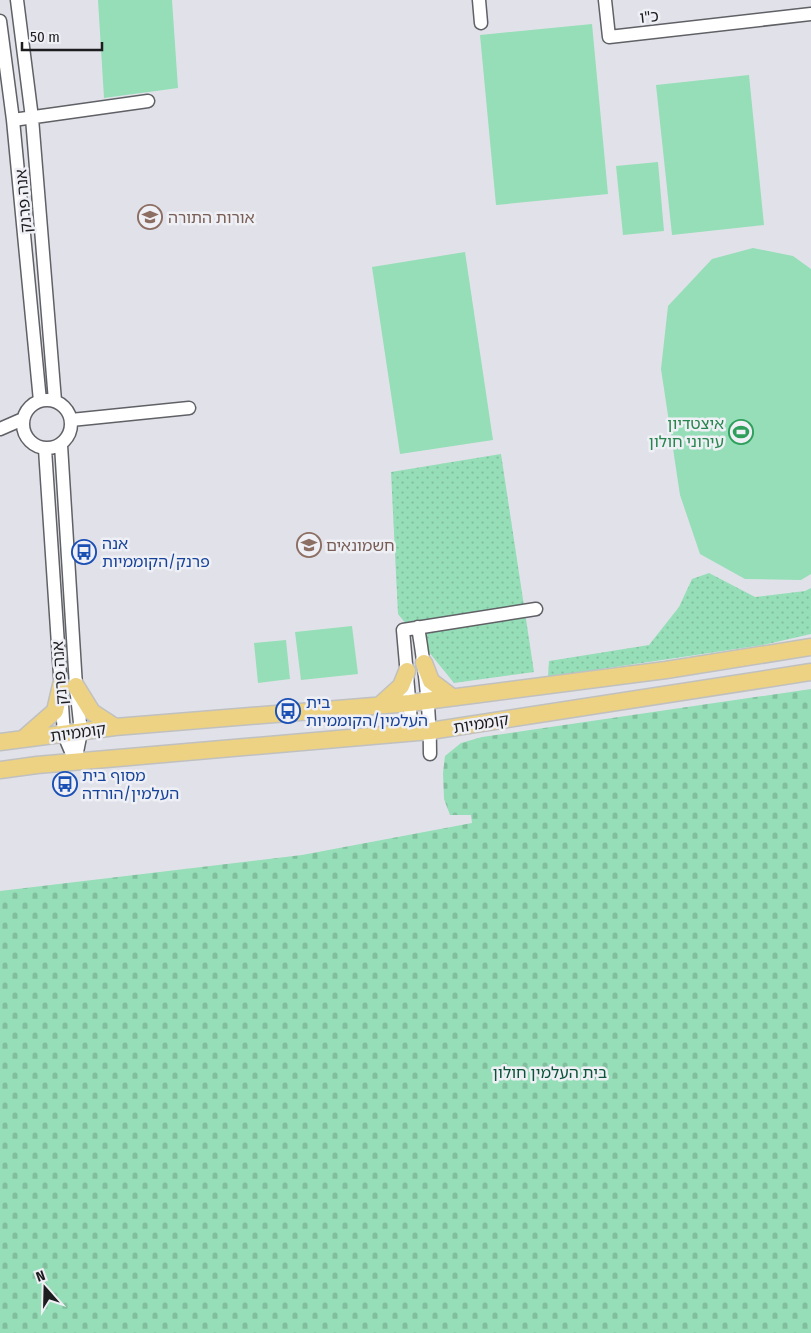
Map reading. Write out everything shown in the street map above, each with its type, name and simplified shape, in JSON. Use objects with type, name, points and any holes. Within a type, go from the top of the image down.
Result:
[{"type":"main road","name":"קוממיות","points":[[0,742],[115,727],[410,703],[666,670],[811,647]]},
{"type":"main road","points":[[424,663],[431,681],[452,697]]},
{"type":"main road","points":[[380,705],[401,686],[407,671]]},
{"type":"main road","name":"קוממיות","points":[[0,770],[430,731],[811,672]]},
{"type":"main road","points":[[23,739],[55,711],[68,685],[92,712],[115,727]]},
{"type":"street","name":"אנה פרנק","points":[[17,0],[32,118],[55,401]]},
{"type":"street","points":[[479,0],[481,23]]},
{"type":"street","name":"כ\"ו","points":[[605,0],[609,37],[811,14]]},
{"type":"street","name":"אנה פרנק","points":[[0,21],[13,120],[40,401]]},
{"type":"street","points":[[13,120],[148,101]]},
{"type":"street","points":[[40,401],[55,401],[68,411],[71,420],[71,431],[68,439],[61,445],[45,449],[29,441],[24,434],[23,419],[26,411],[32,405],[40,401]]},
{"type":"street","points":[[71,420],[189,408]]},
{"type":"street","points":[[0,430],[23,419]]},
{"type":"street","points":[[0,430],[24,434]]},
{"type":"street","name":"אנה פרנק","points":[[61,445],[68,685],[64,735],[75,762]]},
{"type":"street","name":"אנה פרנק","points":[[45,449],[68,685],[81,732],[75,762]]},
{"type":"street","points":[[412,733],[403,630],[536,609]]},
{"type":"street","points":[[418,627],[424,663],[430,731],[430,754]]},
{"type":"green space","points":[[98,0],[172,0],[178,88],[104,98]]},
{"type":"green space","points":[[592,24],[608,194],[496,205],[480,35]]},
{"type":"green space","points":[[749,75],[764,225],[672,235],[656,85]]},
{"type":"green space","points":[[658,162],[664,231],[623,235],[616,166]]},
{"type":"green space","name":"איצטדיון עירוני חולון","points":[[753,248],[793,256],[811,269],[811,574],[801,580],[745,579],[700,554],[680,495],[661,369],[668,306],[712,259]]},
{"type":"green space","points":[[465,252],[493,440],[400,454],[372,267]]},
{"type":"green space","points":[[501,454],[534,672],[454,683],[398,614],[391,472]]},
{"type":"green space","points":[[709,573],[755,597],[805,591],[811,588],[811,634],[763,645],[548,677],[549,661],[649,645],[679,607],[692,579]]},
{"type":"green space","points":[[352,626],[358,674],[301,680],[295,632]]},
{"type":"green space","points":[[286,640],[290,679],[258,683],[254,643]]},
{"type":"green space","name":"בית העלמין חולון","points":[[811,689],[811,1333],[0,1333],[0,891],[302,855],[472,823],[471,815],[450,815],[444,799],[443,773],[445,756],[461,743],[482,737]]},
{"type":"place","name":"אורות התורה","points":[[150,217]]},
{"type":"place","name":"איצטדיון עירוני חולון","points":[[741,432]]},
{"type":"place","name":"חשמונאים","points":[[309,545]]},
{"type":"place","name":"אנה פרנק/הקוממיות","points":[[84,552]]},
{"type":"place","name":"בית העלמין/הקוממיות","points":[[288,711]]},
{"type":"place","name":"מסוף בית העלמין/הורדה","points":[[65,784]]}]
